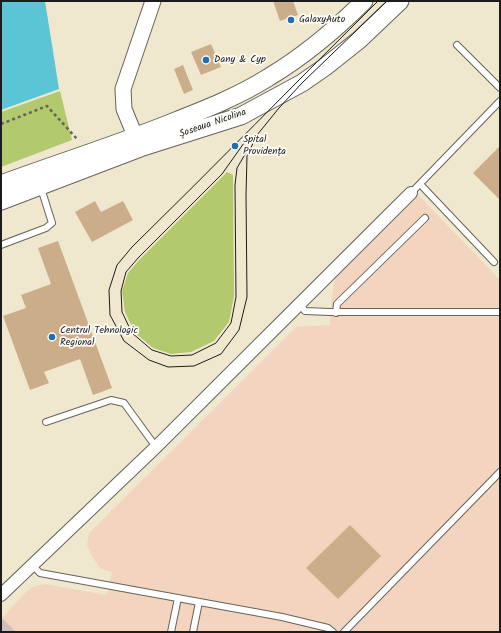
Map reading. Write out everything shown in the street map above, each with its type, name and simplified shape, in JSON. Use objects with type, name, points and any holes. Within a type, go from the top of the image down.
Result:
[{"type":"main road","name":"Șoseaua Nicolina","points":[[138,143],[268,78],[320,41],[364,1]]},
{"type":"main road","name":"Șoseaua Nicolina","points":[[1,184],[38,178],[138,143],[241,116],[302,83],[359,40],[400,1]]},
{"type":"main road","name":"Șoseaua Nicolina","points":[[1,200],[38,178]]},
{"type":"street","points":[[138,143],[124,109],[123,89],[153,1]]},
{"type":"street","points":[[1,595],[156,448],[411,194]]},
{"type":"lane","points":[[457,45],[500,88]]},
{"type":"lane","points":[[411,194],[500,101]]},
{"type":"lane","points":[[1,245],[46,228],[52,222],[38,178]]},
{"type":"lane","points":[[420,184],[494,262]]},
{"type":"lane","points":[[336,312],[337,304],[425,218]]},
{"type":"lane","points":[[300,305],[306,312],[500,312]]},
{"type":"lane","points":[[46,422],[110,400],[124,403],[156,448]]},
{"type":"lane","points":[[344,632],[500,472]]},
{"type":"lane","points":[[33,566],[40,573],[282,617],[328,628],[333,632]]},
{"type":"lane","points":[[171,632],[178,598]]},
{"type":"lane","points":[[193,632],[199,602]]},
{"type":"path","points":[[1,124],[46,106],[78,140]]},
{"type":"shaded area","points":[[419,196],[500,280],[500,632],[16,632],[2,618],[28,590],[35,586],[45,584],[107,595],[112,572],[101,569],[93,558],[87,545],[89,533],[296,327],[330,325],[330,312],[335,277]]},
{"type":"shaded area","points":[[2,618],[16,632],[1,632]]},
{"type":"green space","points":[[60,91],[72,140],[1,167],[1,112]]},
{"type":"green space","points":[[227,172],[233,175],[234,296],[229,322],[214,341],[191,352],[171,354],[153,348],[135,333],[125,312],[122,291],[128,273],[140,259]]},
{"type":"water","points":[[1,1],[45,1],[59,89],[1,110]]},
{"type":"building","points":[[273,1],[293,1],[298,15],[280,21]]},
{"type":"building","name":"Dany & Cyp","points":[[211,44],[221,67],[201,75],[191,52]]},
{"type":"building","points":[[183,65],[193,90],[184,94],[174,69]]},
{"type":"building","points":[[500,146],[500,200],[473,173]]},
{"type":"building","points":[[95,201],[101,212],[123,201],[133,220],[92,242],[75,212]]},
{"type":"building","name":"Centrul Tehnologic Regional","points":[[58,241],[112,388],[93,395],[80,359],[44,372],[49,383],[30,390],[3,316],[26,308],[21,295],[51,284],[38,248]]},
{"type":"building","points":[[350,525],[381,556],[338,599],[306,568]]},
{"type":"tram line","points":[[378,1],[132,247],[117,265],[109,290],[110,315],[124,341],[149,360],[168,367],[194,366],[221,354],[239,330],[247,297],[247,156],[257,135],[279,108],[302,83],[387,1]]},
{"type":"tram line","points":[[244,143],[222,174],[139,257],[126,272],[121,291],[122,312],[132,333],[152,350],[171,356],[192,355],[216,343],[231,323],[236,297],[235,185],[237,168],[247,151]]},
{"type":"place","name":"GalaxyAuto","points":[[291,20]]},
{"type":"place","name":"Dany & Cyp","points":[[206,60]]},
{"type":"place","name":"Spital Providența","points":[[235,146]]},
{"type":"place","name":"Centrul Tehnologic Regional","points":[[52,337]]}]
